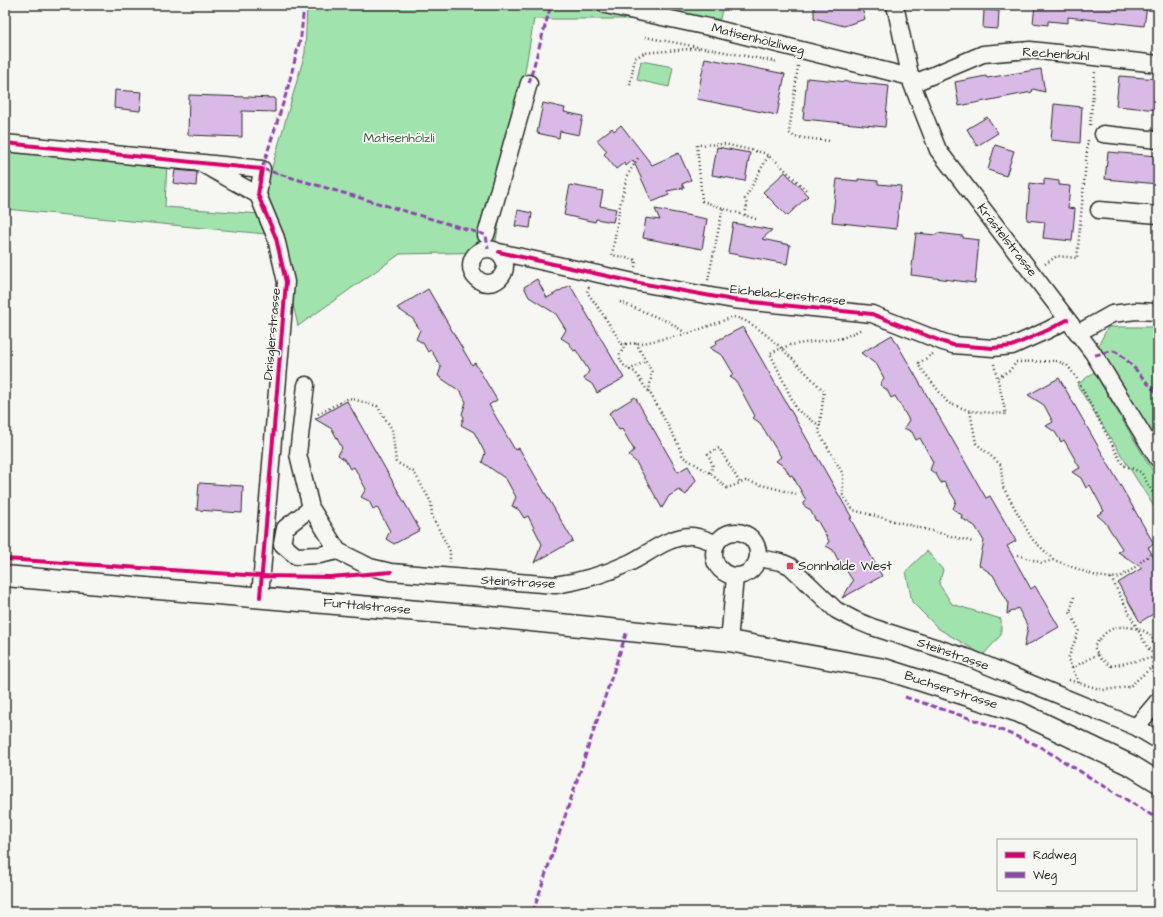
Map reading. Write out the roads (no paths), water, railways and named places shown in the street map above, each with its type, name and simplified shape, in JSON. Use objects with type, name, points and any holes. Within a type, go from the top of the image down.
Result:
[{"type":"main road","name":"Furttalstrasse","points":[[5,576],[509,619],[729,641]]},
{"type":"main road","name":"Buchserstrasse","points":[[729,641],[884,669],[1019,712],[1132,766],[1158,782]]},
{"type":"street","name":"Matisenhölzliweg","points":[[606,5],[713,28],[911,80]]},
{"type":"street","name":"Krästelstrasse","points":[[895,5],[911,80],[938,150],[1093,353],[1158,459]]},
{"type":"street","name":"Rechenbühl","points":[[911,80],[984,54],[1030,50],[1158,64]]},
{"type":"street","points":[[486,235],[530,83]]},
{"type":"street","points":[[1094,132],[1158,140]]},
{"type":"street","points":[[5,144],[200,162],[262,169],[258,195],[200,162]]},
{"type":"street","name":"Drisglerstrasse","points":[[258,195],[276,238],[286,282],[260,597]]},
{"type":"street","points":[[1099,210],[1158,215]]},
{"type":"street","name":"Eichelackerstrasse","points":[[499,252],[634,282],[733,300],[872,314],[953,345],[993,348],[1012,346],[1067,320]]},
{"type":"street","points":[[1078,333],[1112,314],[1136,311],[1158,312]]},
{"type":"street","points":[[306,386],[298,454],[311,508],[338,551],[320,555],[296,556],[282,544],[285,528],[311,508]]},
{"type":"street","points":[[728,533],[743,533],[750,537],[755,543],[758,550],[758,558],[756,566],[750,572],[743,576],[735,577],[722,572],[715,563],[714,549],[716,543],[728,533]]},
{"type":"street","name":"Steinstrasse","points":[[338,551],[370,567],[391,572],[556,585],[583,581],[605,574],[629,563],[669,541],[690,536],[716,543]]},
{"type":"street","name":"Steinstrasse","points":[[758,558],[782,562],[790,566],[836,610],[854,620],[969,658],[1136,727],[1158,740]]},
{"type":"street","points":[[729,641],[735,577]]},
{"type":"street","points":[[1136,727],[1158,701]]},
{"type":"place","name":"Sonnhalde West","points":[[790,566]]},
{"type":"park label","name":"Matisenhölzli","points":[[399,138]]}]
